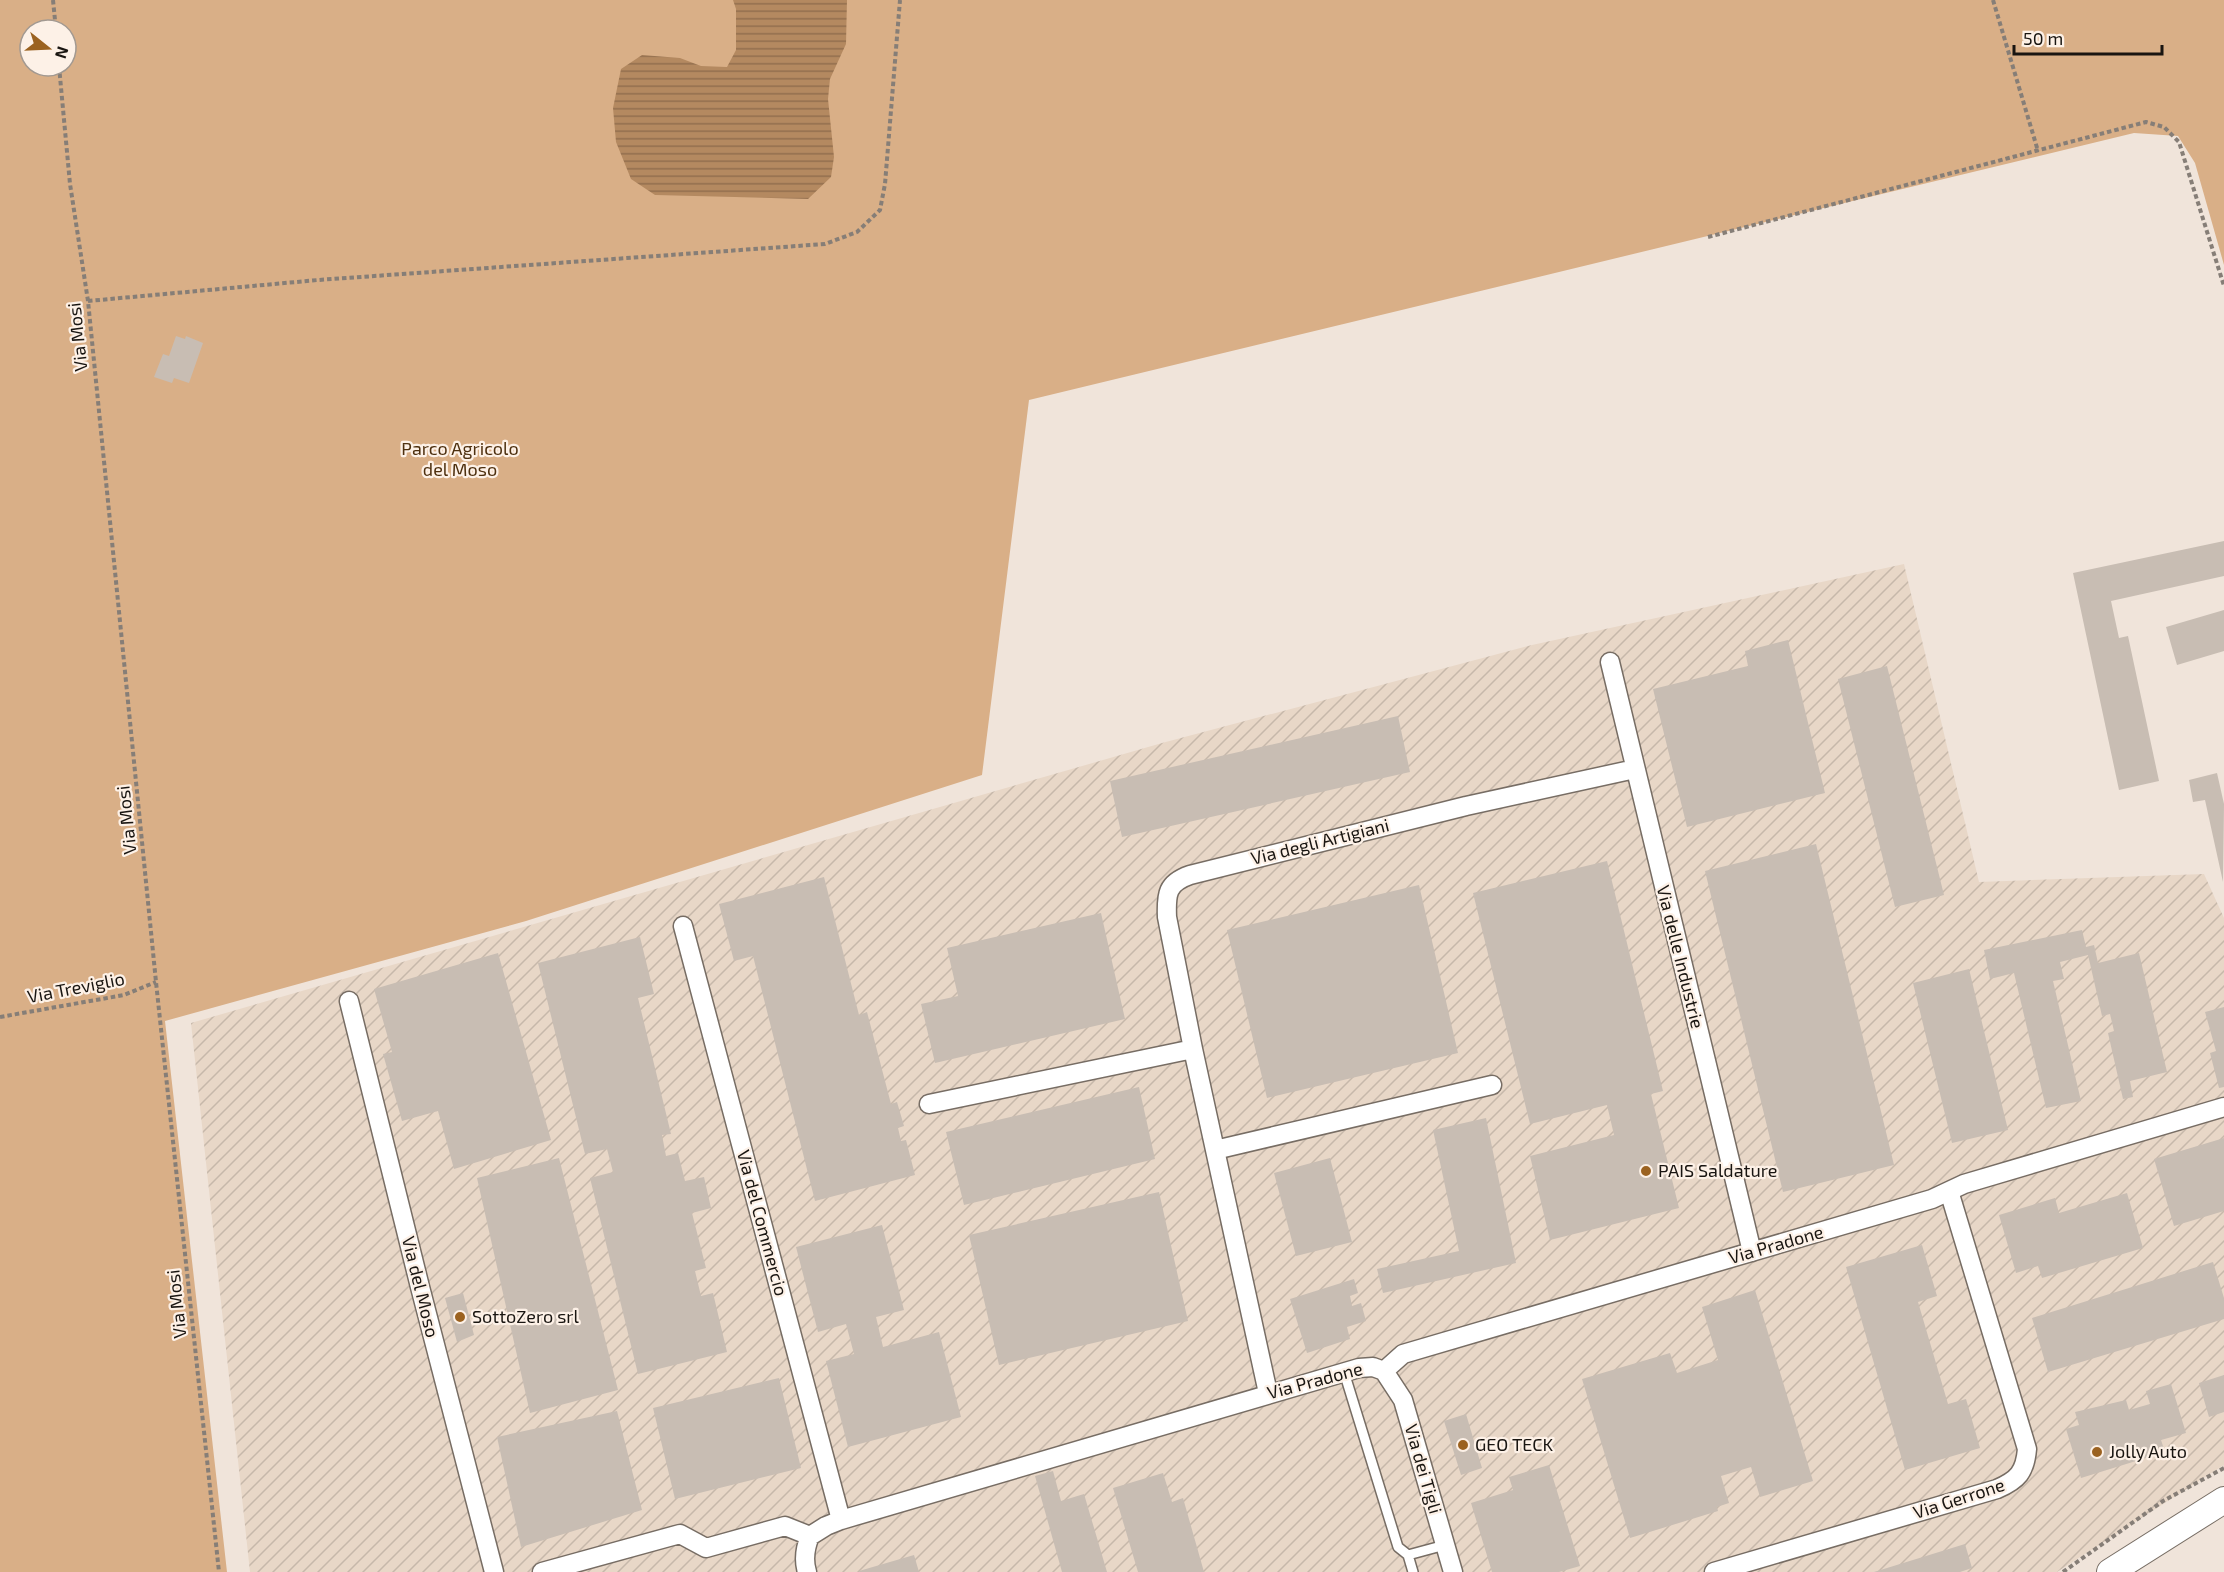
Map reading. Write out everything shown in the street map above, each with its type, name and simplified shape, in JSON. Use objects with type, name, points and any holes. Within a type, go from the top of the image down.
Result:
[{"type":"main road","points":[[2110,1572],[2224,1500]]},
{"type":"street","name":"Via delle Industrie","points":[[1610,662],[1752,1252]]},
{"type":"street","name":"Via degli Artigiani","points":[[1268,1393],[1193,1049],[1167,917],[1166,901],[1170,887],[1180,878],[1466,806],[1635,769]]},
{"type":"street","name":"Via del Commercio","points":[[683,926],[841,1520]]},
{"type":"street","name":"Via del Moso","points":[[349,1001],[494,1572]]},
{"type":"street","points":[[929,1104],[1193,1049]]},
{"type":"street","points":[[1215,1150],[1492,1085]]},
{"type":"street","name":"Via Pradone","points":[[810,1536],[841,1520],[1268,1393],[1359,1368],[1373,1367],[1384,1371],[1403,1354],[1932,1199],[1964,1184],[2224,1107]]},
{"type":"street","name":"Via Gerrone","points":[[1714,1572],[1997,1489],[2018,1476],[2026,1465],[2026,1449],[1949,1191]]},
{"type":"street","name":"Via dei Tigli","points":[[1384,1371],[1403,1400],[1453,1572]]},
{"type":"street","points":[[542,1572],[680,1534],[706,1548],[785,1526],[810,1536],[804,1562],[807,1572]]},
{"type":"lane","points":[[1344,1372],[1398,1547],[1408,1555],[1413,1572]]},
{"type":"lane","points":[[1408,1555],[1445,1545]]},
{"type":"path","points":[[53,0],[55,18]]},
{"type":"path","points":[[88,301],[318,280],[825,243],[856,232],[880,210],[882,202],[900,0]]},
{"type":"path","points":[[1993,0],[2038,151]]},
{"type":"path","name":"Via Mosi","points":[[60,78],[70,184],[88,301],[156,982],[219,1572]]},
{"type":"path","points":[[1708,237],[2146,122],[2164,126],[2179,142],[2224,286]]},
{"type":"path","name":"Via Treviglio","points":[[0,1017],[124,995],[156,982]]},
{"type":"path","points":[[2063,1572],[2163,1501],[2224,1468]]},
{"type":"shaded area","points":[[733,0],[847,0],[846,44],[830,79],[828,99],[834,157],[831,177],[808,199],[655,195],[631,179],[616,142],[613,108],[621,69],[642,55],[680,58],[701,66],[727,67],[736,50],[736,9]]},
{"type":"shaded area","points":[[1904,564],[1979,882],[2204,874],[2224,918],[2224,1465],[2057,1572],[250,1572],[191,1023],[1162,743],[1532,645]]},
{"type":"green space","name":"Parco Agricolo del Moso","points":[[0,0],[2224,0],[2224,265],[2195,163],[2178,136],[2134,133],[1029,400],[982,775],[526,921],[165,1021],[227,1572],[0,1572]]},
{"type":"building","points":[[176,336],[185,339],[186,336],[203,343],[189,383],[174,378],[172,383],[154,377],[163,354],[169,356]]},
{"type":"building","points":[[2224,541],[2224,576],[2111,601],[2119,638],[2128,636],[2159,781],[2119,790],[2073,573]]},
{"type":"building","points":[[2224,610],[2224,651],[2177,665],[2166,627]]},
{"type":"building","points":[[1788,640],[1825,793],[1687,827],[1653,689],[1748,666],[1745,651]]},
{"type":"building","points":[[1887,666],[1944,895],[1895,907],[1838,679]]},
{"type":"building","points":[[1398,716],[1410,772],[1122,837],[1110,781]]},
{"type":"building","points":[[2217,773],[2224,804],[2223,882],[2205,800],[2193,802],[2189,780]]},
{"type":"building","points":[[1816,844],[1894,1165],[1783,1192],[1705,871]]},
{"type":"building","points":[[1607,861],[1663,1091],[1651,1094],[1679,1208],[1550,1240],[1530,1156],[1614,1135],[1607,1105],[1530,1124],[1473,893]]},
{"type":"building","points":[[824,877],[859,1015],[867,1012],[891,1104],[897,1102],[904,1126],[898,1128],[901,1141],[906,1140],[915,1175],[815,1201],[753,956],[734,961],[719,904]]},
{"type":"building","points":[[1419,885],[1458,1053],[1267,1098],[1227,930]]},
{"type":"building","points":[[1101,913],[1125,1019],[935,1063],[921,1004],[958,996],[947,948]]},
{"type":"building","points":[[2082,930],[2086,947],[2094,945],[2098,963],[2139,953],[2167,1072],[2130,1081],[2133,1097],[2123,1099],[2108,1033],[2114,1031],[2110,1014],[2102,1016],[2088,955],[2060,962],[2064,979],[2053,981],[2081,1101],[2046,1108],[2014,973],[1990,979],[1984,950]]},
{"type":"building","points":[[640,937],[654,994],[638,998],[671,1134],[662,1135],[666,1156],[678,1153],[685,1181],[704,1177],[711,1208],[692,1213],[706,1268],[695,1271],[701,1296],[713,1293],[727,1352],[638,1374],[590,1178],[613,1172],[607,1149],[585,1154],[538,963]]},
{"type":"building","points":[[498,953],[551,1140],[454,1169],[438,1111],[402,1121],[383,1054],[392,1052],[374,989]]},
{"type":"building","points":[[1969,969],[2008,1130],[1952,1143],[1913,983]]},
{"type":"building","points":[[2224,1007],[2224,1087],[2219,1088],[2210,1053],[2216,1051],[2205,1012]]},
{"type":"building","points":[[1139,1087],[1155,1159],[964,1205],[946,1132]]},
{"type":"building","points":[[1486,1118],[1516,1263],[1383,1293],[1377,1269],[1459,1251],[1433,1130]]},
{"type":"building","points":[[2224,1138],[2224,1211],[2174,1226],[2154,1159]]},
{"type":"building","points":[[559,1158],[618,1390],[530,1413],[477,1178]]},
{"type":"building","points":[[1330,1158],[1352,1242],[1296,1256],[1274,1173]]},
{"type":"building","points":[[1159,1192],[1188,1321],[999,1365],[969,1235]]},
{"type":"building","points":[[2127,1193],[2143,1248],[2042,1278],[2038,1266],[2016,1273],[1999,1215],[2055,1198],[2059,1213]]},
{"type":"building","points":[[882,1225],[904,1310],[876,1317],[883,1347],[939,1332],[961,1417],[848,1447],[826,1361],[854,1354],[846,1324],[818,1332],[796,1247]]},
{"type":"building","points":[[1922,1245],[1937,1296],[1918,1302],[1948,1404],[1966,1399],[1980,1448],[1905,1470],[1846,1267]]},
{"type":"building","points":[[2213,1262],[2224,1298],[2224,1319],[2048,1372],[2032,1318]]},
{"type":"building","points":[[1354,1279],[1358,1293],[1350,1296],[1352,1306],[1361,1303],[1366,1321],[1347,1327],[1350,1339],[1307,1353],[1290,1299]]},
{"type":"building","points":[[1755,1290],[1813,1481],[1760,1497],[1751,1467],[1721,1476],[1729,1503],[1717,1507],[1718,1511],[1630,1538],[1582,1379],[1670,1353],[1677,1373],[1718,1360],[1702,1307]]},
{"type":"building","name":"SottoZero srl","points":[[463,1293],[474,1335],[457,1342],[445,1298]]},
{"type":"building","points":[[2224,1375],[2224,1412],[2209,1417],[2199,1383]]},
{"type":"building","points":[[779,1378],[801,1468],[675,1499],[653,1408]]},
{"type":"building","points":[[2171,1384],[2186,1433],[2161,1440],[2165,1452],[2081,1478],[2066,1429],[2079,1425],[2075,1412],[2126,1400],[2129,1410],[2150,1404],[2146,1391]]},
{"type":"building","points":[[617,1411],[642,1510],[521,1547],[497,1437]]},
{"type":"building","name":"GEO TECK","points":[[1466,1414],[1482,1468],[1461,1475],[1444,1421]]},
{"type":"building","points":[[1549,1465],[1580,1566],[1559,1572],[1492,1572],[1471,1503],[1513,1490],[1509,1477]]},
{"type":"building","points":[[1053,1471],[1061,1501],[1084,1494],[1107,1572],[1062,1572],[1035,1476]]},
{"type":"building","points":[[1163,1473],[1172,1502],[1183,1498],[1204,1572],[1138,1572],[1113,1488]]},
{"type":"building","points":[[1965,1544],[1972,1568],[1960,1572],[1874,1572]]},
{"type":"building","points":[[914,1555],[919,1572],[859,1572],[859,1571]]},
{"type":"place","name":"PAIS Saldature","points":[[1646,1171]]},
{"type":"place","name":"SottoZero srl","points":[[460,1317]]},
{"type":"place","name":"GEO TECK","points":[[1463,1445]]},
{"type":"place","name":"Jolly Auto","points":[[2097,1452]]}]
